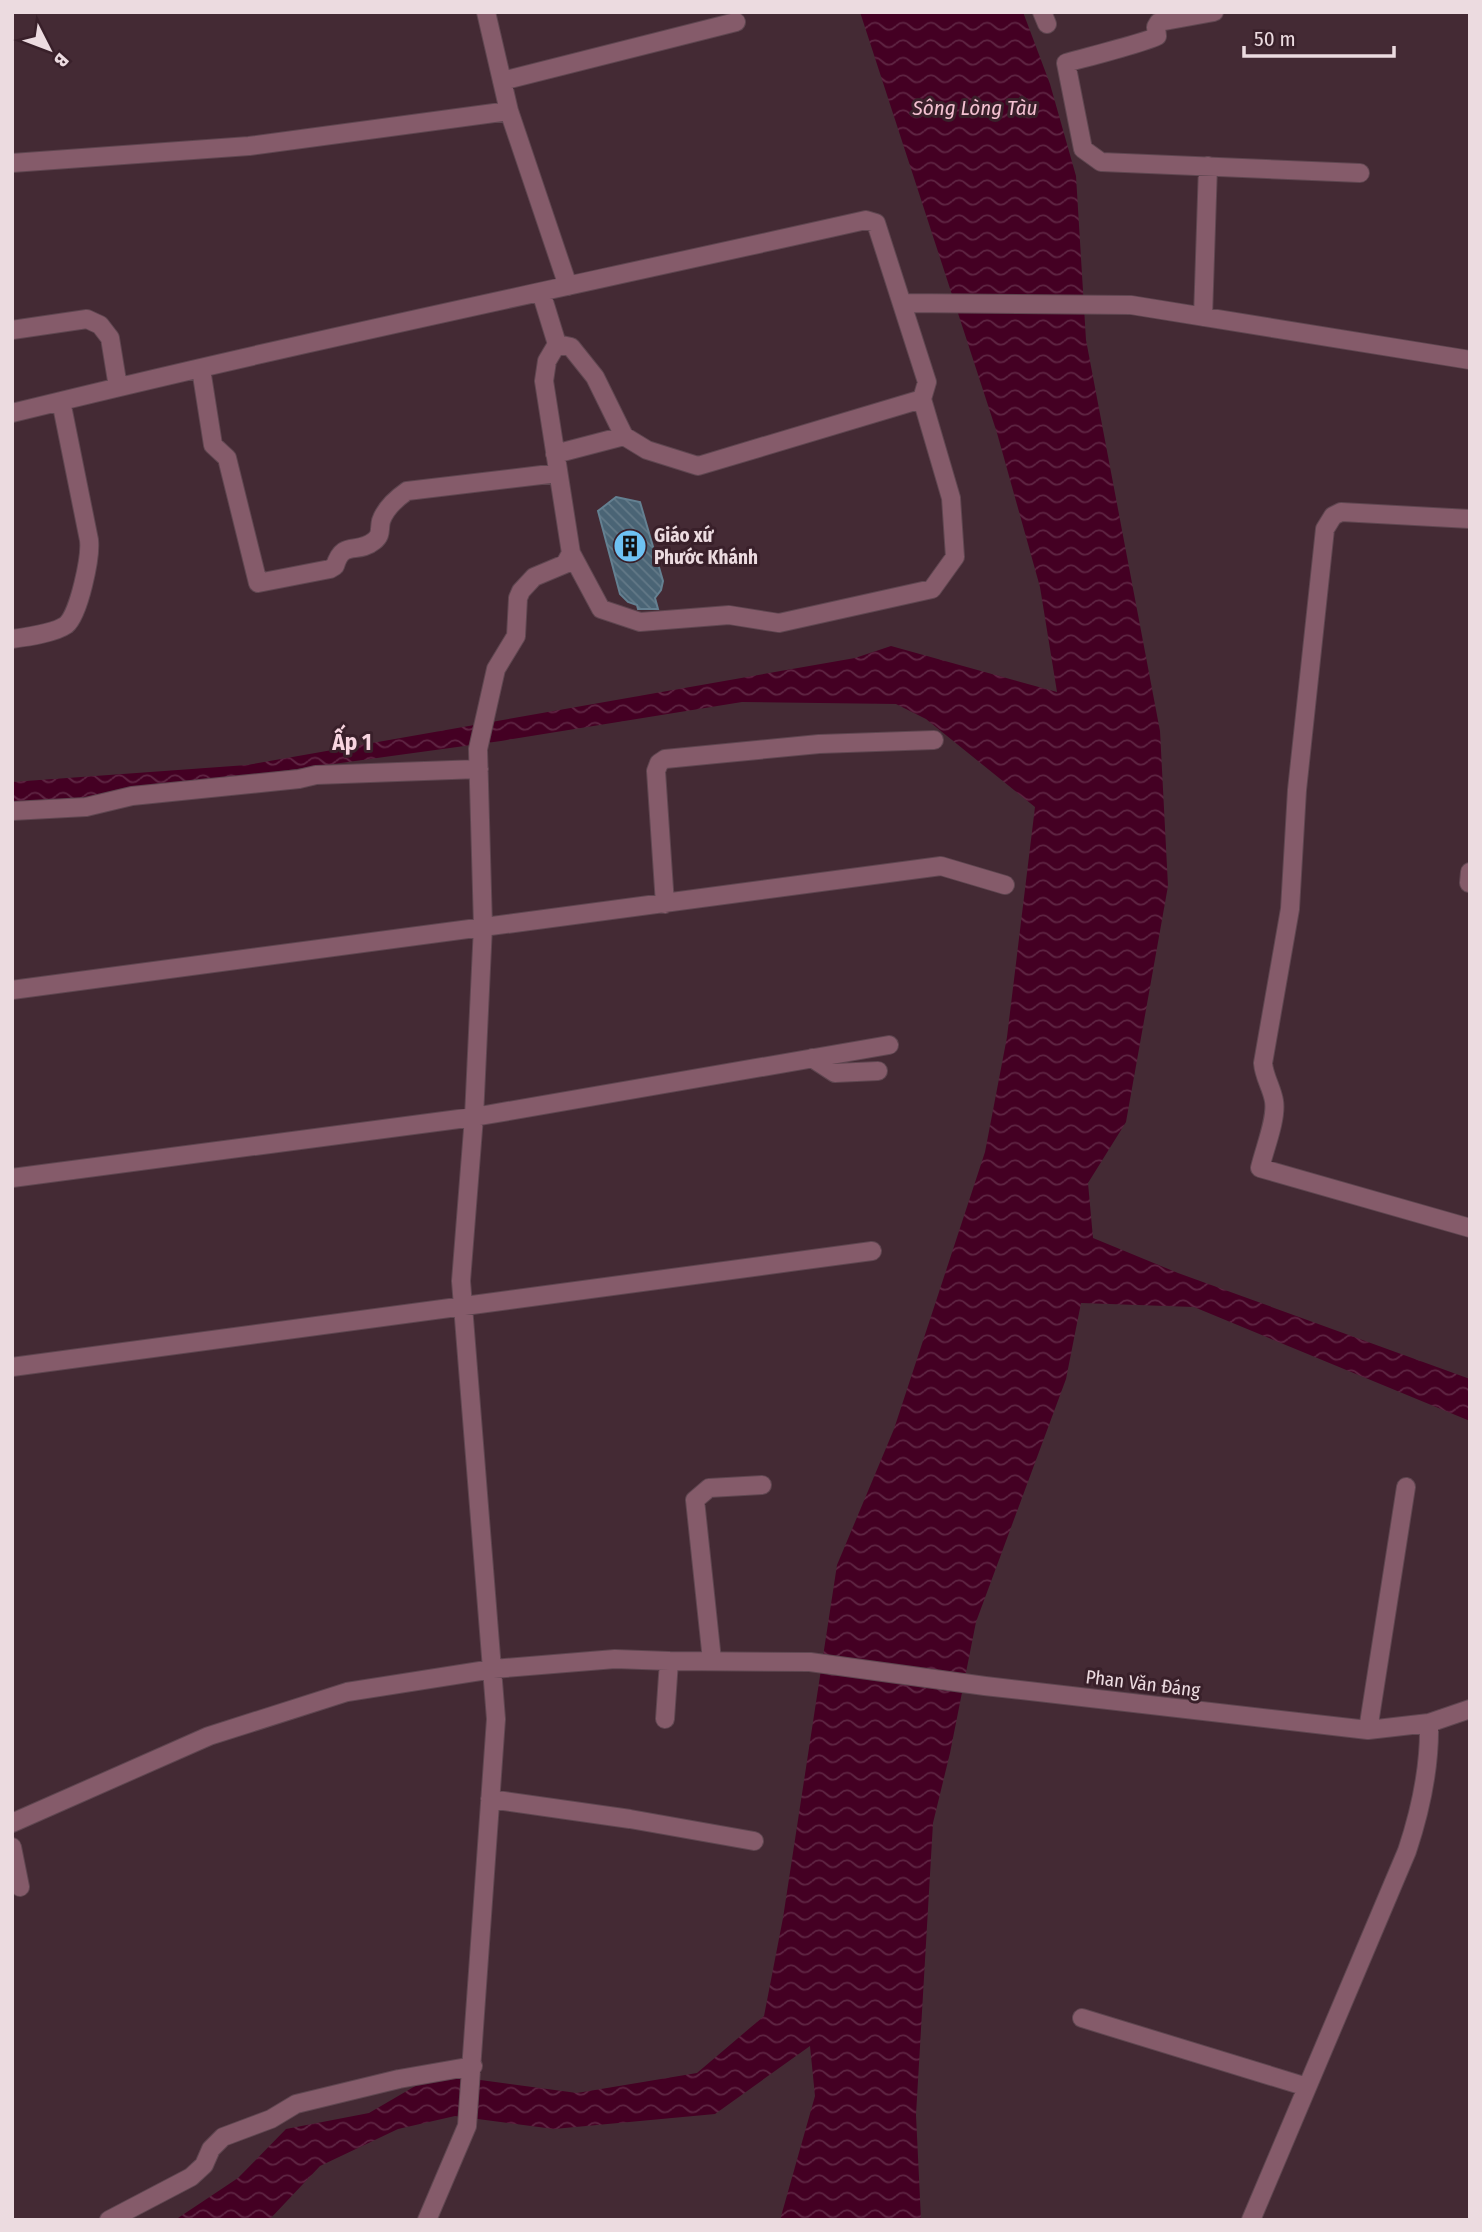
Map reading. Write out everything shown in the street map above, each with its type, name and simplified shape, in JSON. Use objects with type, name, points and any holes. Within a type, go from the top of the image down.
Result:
[{"type":"street","points":[[486,12],[509,111],[568,286]]},
{"type":"street","points":[[1214,12],[1159,22],[1156,27],[1157,36],[1152,40],[1066,63],[1083,149],[1101,162],[1360,173]]},
{"type":"street","points":[[502,81],[736,22]]},
{"type":"street","points":[[12,163],[249,146],[509,111]]},
{"type":"street","points":[[1203,317],[1208,166]]},
{"type":"street","points":[[12,413],[118,387],[541,292],[866,220],[876,223],[903,303],[926,382],[922,399],[951,498],[954,557],[932,589],[779,623],[729,615],[640,622],[601,608],[571,553],[544,381],[547,361],[557,344],[541,292]]},
{"type":"street","points":[[903,303],[1131,305],[1470,360]]},
{"type":"street","points":[[12,330],[87,319],[100,325],[110,338],[118,387]]},
{"type":"street","points":[[557,344],[571,347],[595,377],[624,436],[647,450],[698,466],[922,399]]},
{"type":"street","points":[[201,369],[214,445],[227,458],[258,583],[335,566],[338,554],[342,551],[369,545],[376,540],[384,515],[407,491],[558,473]]},
{"type":"street","points":[[12,639],[65,625],[74,610],[88,563],[89,540],[61,401]]},
{"type":"street","points":[[555,454],[624,436]]},
{"type":"street","points":[[1470,519],[1341,512],[1333,516],[1325,529],[1297,790],[1290,909],[1263,1063],[1264,1075],[1274,1101],[1260,1168],[1470,1228]]},
{"type":"street","points":[[428,2220],[467,2126],[496,1719],[462,1307],[462,1250],[474,1117],[483,926],[478,749],[499,662],[516,636],[518,598],[521,591],[534,577],[565,564],[571,553]]},
{"type":"street","points":[[665,904],[656,771],[659,763],[665,760],[819,744],[934,740]]},
{"type":"street","points":[[12,811],[86,807],[132,796],[308,777],[479,769]]},
{"type":"street","points":[[12,990],[941,866],[1004,886]]},
{"type":"street","points":[[1469,883],[1470,872]]},
{"type":"street","points":[[12,1178],[474,1117],[889,1045]]},
{"type":"street","points":[[812,1058],[835,1073],[878,1071]]},
{"type":"street","points":[[12,1367],[872,1251]]},
{"type":"street","points":[[712,1660],[695,1500],[709,1488],[762,1485]]},
{"type":"street","points":[[1368,1730],[1406,1488]]},
{"type":"street","name":"Phan Văn Đáng","points":[[12,1823],[209,1736],[347,1692],[494,1677],[615,1658],[810,1662],[985,1686],[1368,1730],[1429,1723],[1470,1709]]},
{"type":"street","points":[[665,1712],[669,1661]]},
{"type":"street","points":[[1251,2220],[1407,1851],[1420,1812],[1430,1748],[1429,1723]]},
{"type":"street","points":[[490,1799],[630,1819],[754,1841]]},
{"type":"street","points":[[12,1847],[18,1879]]},
{"type":"street","points":[[1082,2018],[1307,2087]]},
{"type":"street","points":[[109,2220],[191,2177],[204,2165],[211,2149],[223,2137],[271,2119],[296,2104],[399,2079],[472,2070]]},
{"type":"water","name":"Sông Lòng Tàu","points":[[860,12],[1023,12],[1050,84],[1076,176],[1086,340],[1160,731],[1168,886],[1126,1122],[1088,1183],[1093,1238],[1178,1273],[1470,1379],[1470,1421],[1194,1307],[1081,1303],[1066,1379],[976,1622],[933,1823],[916,2115],[921,2220],[780,2220],[815,2096],[810,2046],[715,2114],[554,2129],[455,2116],[398,2129],[320,2166],[269,2220],[175,2220],[238,2178],[286,2129],[369,2113],[436,2074],[577,2093],[697,2073],[764,2016],[783,1918],[837,1565],[894,1429],[985,1152],[1007,1037],[1035,807],[926,719],[896,704],[742,702],[501,741],[12,808],[12,782],[247,765],[855,658],[891,646],[1057,692],[1040,587],[997,433]]},
{"type":"building","name":"Giáo xứ Phước Khánh","points":[[616,497],[640,502],[663,581],[655,598],[658,609],[638,609],[637,605],[628,602],[620,594],[598,511]]},
{"type":"place","name":"Giáo xứ Phước Khánh","points":[[630,546]]},
{"type":"district","name":"Ấp 1","points":[[352,742]]}]
